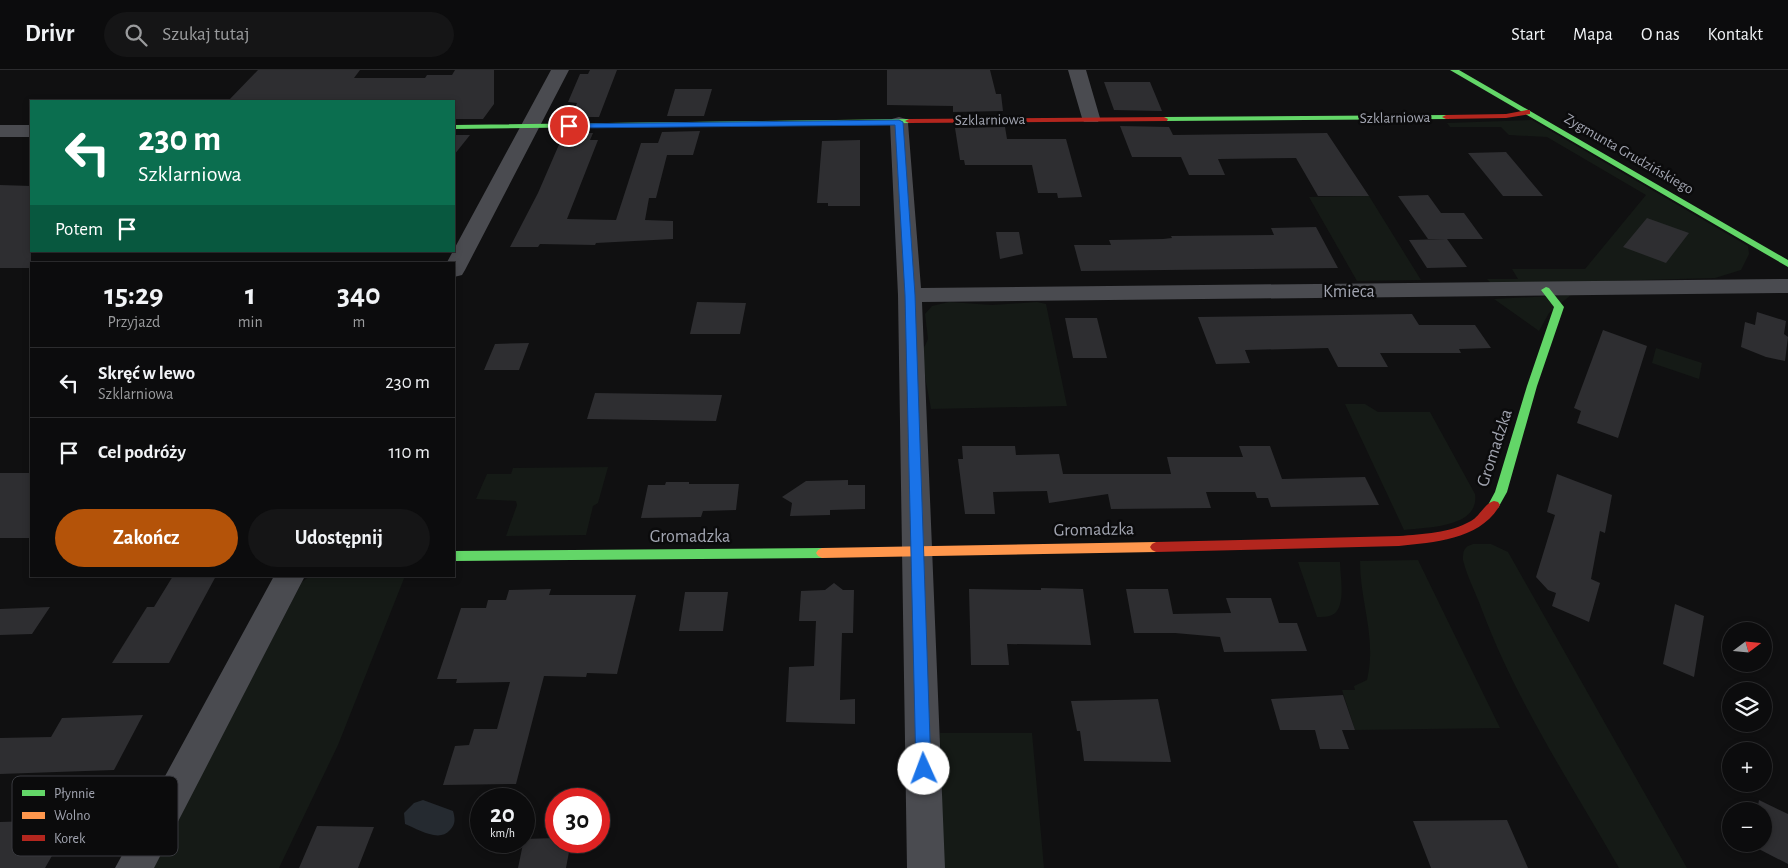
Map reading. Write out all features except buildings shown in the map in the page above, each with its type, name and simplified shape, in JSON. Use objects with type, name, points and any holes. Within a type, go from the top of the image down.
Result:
[{"type":"street","points":[[455,268],[560,70]]},
{"type":"street","points":[[1077,70],[1091,118]]},
{"type":"street","name":"Zygmunta Grudzińskiego","points":[[1454,70],[1788,264]]},
{"type":"street","name":"Szklarniowa","points":[[455,127],[1091,118],[1246,120],[1499,116],[1527,112]]},
{"type":"street","points":[[899,122],[910,295],[926,868]]},
{"type":"street","points":[[0,131],[30,130]]},
{"type":"street","name":"Kmieca","points":[[910,295],[1546,290],[1788,286]]},
{"type":"street","name":"Gromadzka","points":[[455,556],[918,552],[1399,541],[1460,531],[1476,524],[1490,512],[1501,492],[1532,386],[1559,307],[1546,290]]},
{"type":"street","points":[[178,786],[289,577]]},
{"type":"street","points":[[134,868],[140,856]]},
{"type":"shaded area","points":[[1532,120],[1748,246],[1749,254],[1741,270],[1715,278],[1492,284],[1487,279],[1518,279],[1512,269],[1585,269],[1646,195],[1547,137],[1509,135],[1501,127],[1450,127],[1447,123]]},
{"type":"shaded area","points":[[1369,196],[1421,280],[1357,281],[1309,197]]},
{"type":"shaded area","points":[[1571,295],[1549,313],[1539,331],[1494,299]]},
{"type":"shaded area","points":[[949,302],[992,305],[1037,302],[1046,304],[1067,406],[931,409],[921,354],[928,339],[925,314],[932,306]]},
{"type":"shaded area","points":[[1656,348],[1702,363],[1699,379],[1652,363]]},
{"type":"shaded area","points":[[1345,404],[1365,404],[1378,412],[1430,412],[1475,494],[1474,505],[1469,514],[1461,520],[1450,524],[1404,530]]},
{"type":"shaded area","points":[[608,467],[598,503],[593,506],[586,535],[506,536],[517,505],[516,501],[476,499],[487,474],[511,474],[513,468]]},
{"type":"shaded area","points":[[1473,544],[1491,544],[1508,552],[1687,868],[1619,868],[1545,742],[1496,644],[1463,560],[1465,549]]},
{"type":"shaded area","points":[[1418,560],[1500,728],[1355,730],[1342,690],[1355,690],[1354,686],[1367,680],[1370,665],[1369,635],[1362,591],[1360,561]]},
{"type":"shaded area","points":[[1298,562],[1340,562],[1340,606],[1332,615],[1317,617]]},
{"type":"shaded area","points":[[309,577],[405,577],[338,745],[279,868],[152,868],[158,856],[178,856],[178,818],[302,582]]},
{"type":"shaded area","points":[[940,733],[1032,733],[1044,868],[942,868]]},
{"type":"shaded area","points":[[423,800],[453,811],[454,823],[452,828],[445,834],[428,834],[405,824],[404,813],[414,803]]},
{"type":"traffic: fast","points":[[1454,70],[1788,264]]},
{"type":"traffic: fast","points":[[1164,119],[1446,117]]},
{"type":"traffic: fast","points":[[455,127],[909,121]]},
{"type":"traffic: fast","points":[[1494,505],[1501,492],[1532,386],[1559,307],[1546,290]]},
{"type":"traffic: fast","points":[[455,556],[822,553]]},
{"type":"traffic: slow","points":[[822,553],[1156,547]]},
{"type":"traffic: jam","points":[[1446,117],[1506,116],[1527,112]]},
{"type":"traffic: jam","points":[[909,121],[1164,119]]},
{"type":"traffic: jam","points":[[1156,547],[1399,541],[1425,538],[1452,534],[1476,524],[1486,516],[1494,505]]},
{"type":"route","points":[[569,126],[899,122],[910,295],[924,769]]}]
